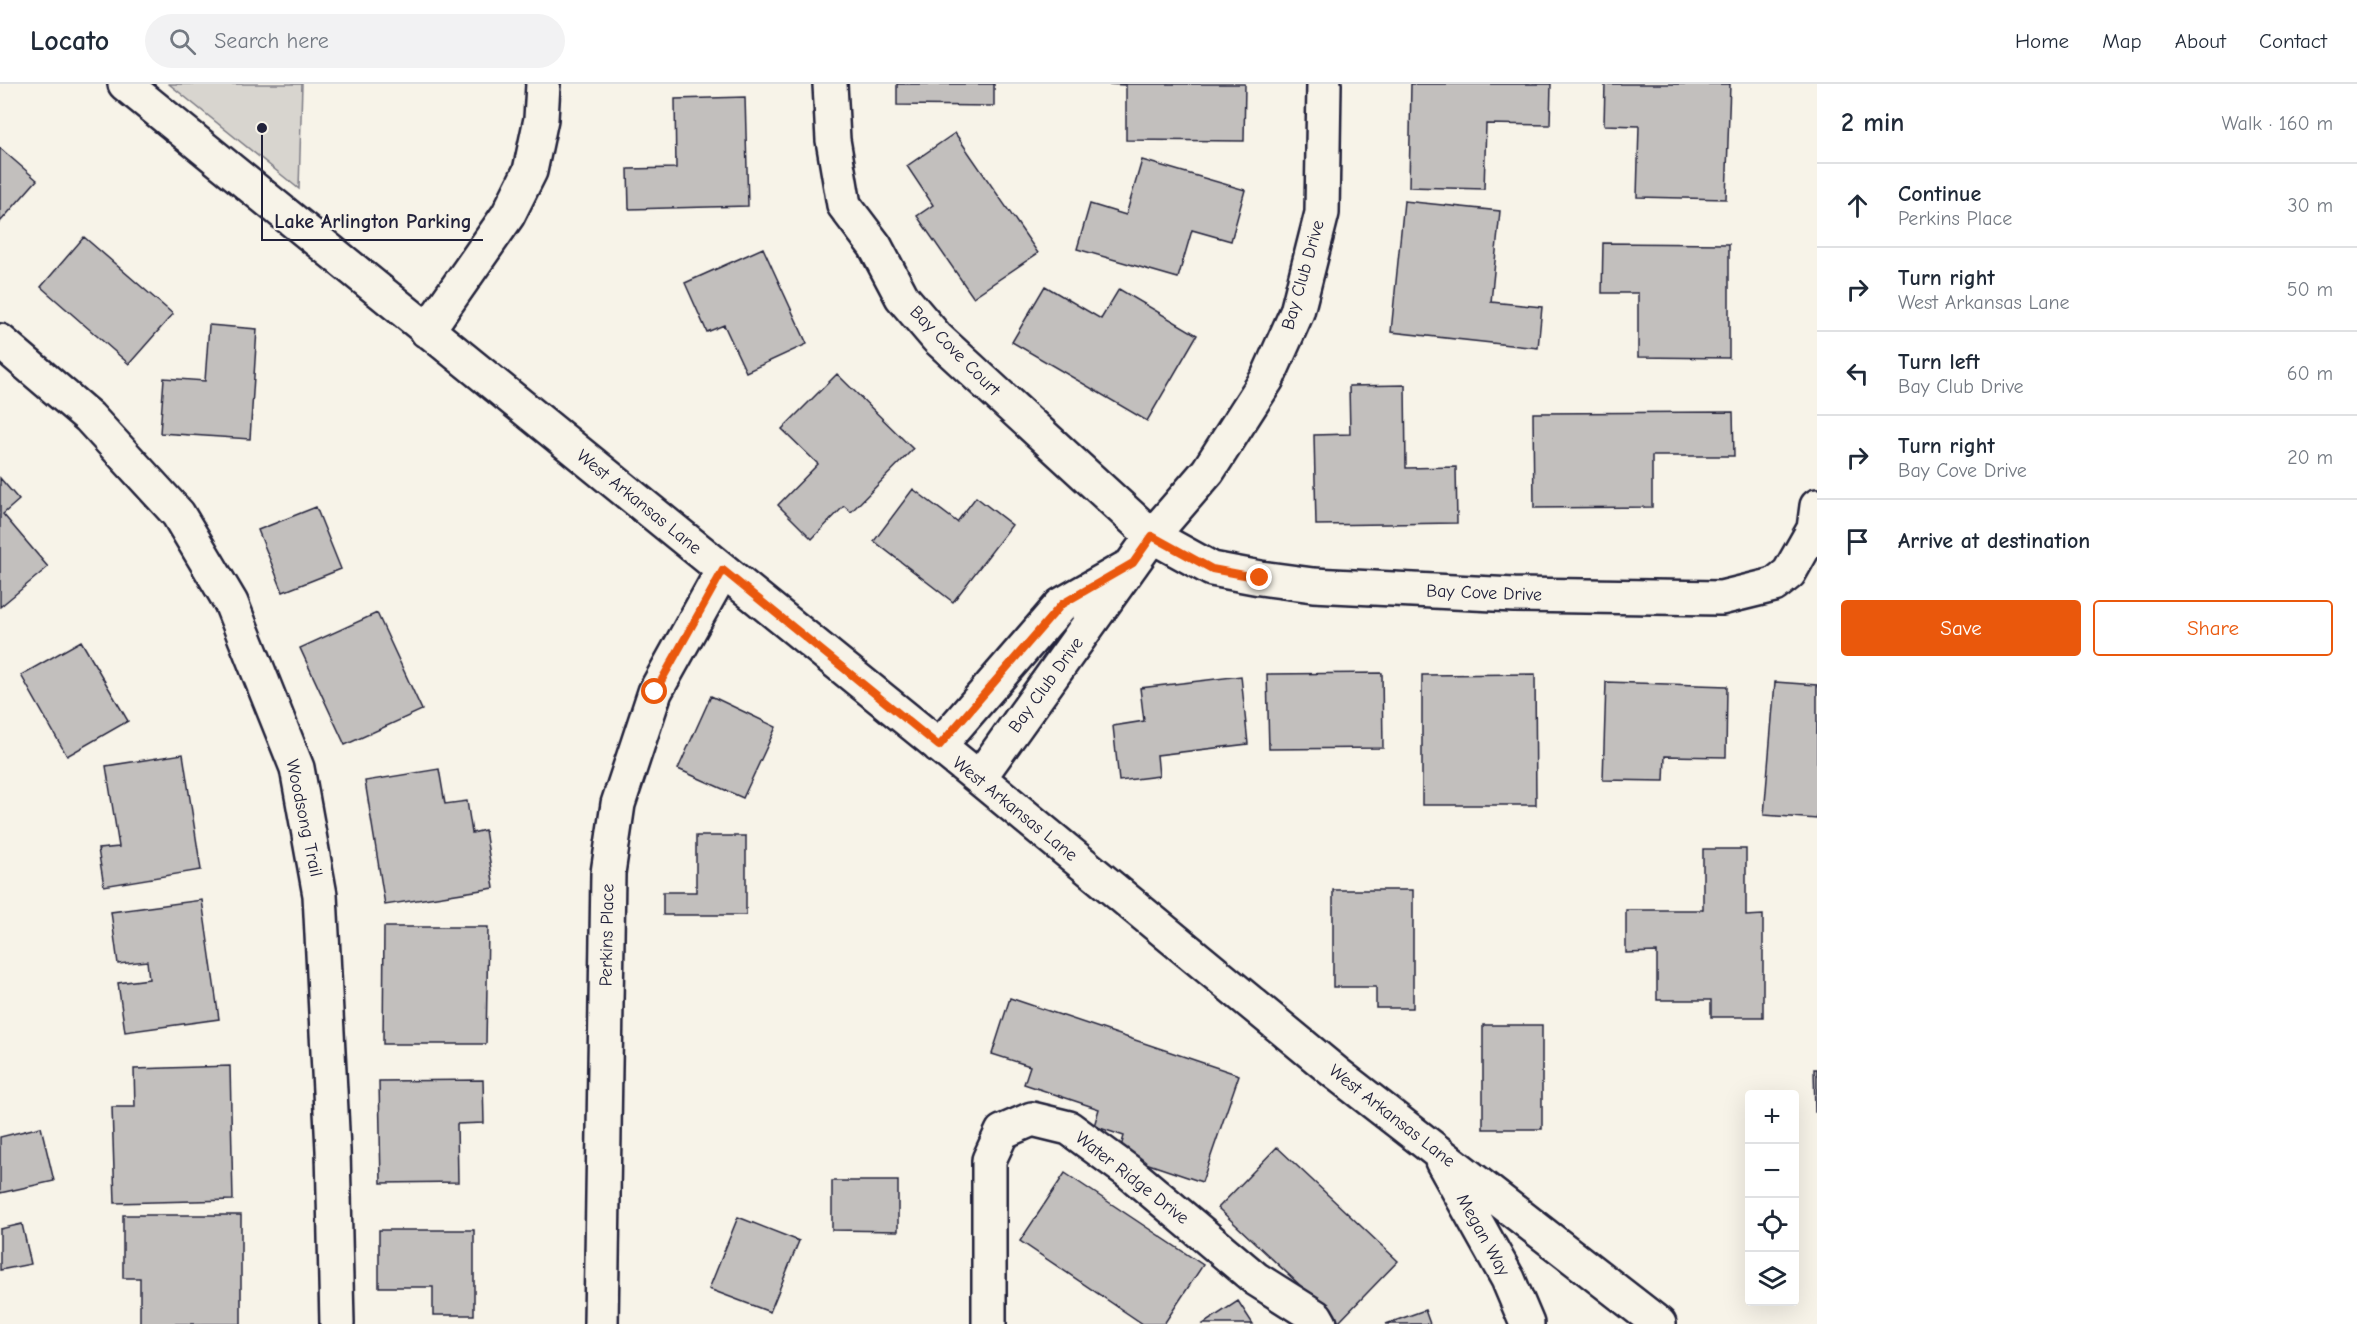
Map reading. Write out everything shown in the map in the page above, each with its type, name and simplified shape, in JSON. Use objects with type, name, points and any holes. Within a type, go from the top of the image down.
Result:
[{"type":"street","name":"West Arkansas Lane","points":[[125,84],[979,778],[1336,1073],[1436,1148],[1659,1324]]},
{"type":"street","points":[[427,330],[508,215],[530,171],[541,119],[543,84]]},
{"type":"street","name":"Bay Cove Court","points":[[830,84],[833,140],[844,205],[875,246],[902,297],[937,338],[1152,536]]},
{"type":"street","name":"Bay Club Drive","points":[[979,778],[1152,536],[1208,471],[1261,388],[1297,312],[1322,213],[1324,84]]},
{"type":"street","name":"Woodsong Trail","points":[[0,341],[89,417],[178,514],[231,603],[297,768],[320,895],[333,1150],[337,1324]]},
{"type":"street","name":"Bay Cove Drive","points":[[1152,536],[1212,569],[1313,585],[1560,595],[1721,598],[1774,585],[1789,573],[1814,530],[1817,506]]},
{"type":"street","name":"Bay Club Drive","points":[[939,746],[1062,604],[1133,563]]},
{"type":"street","name":"Perkins Place","points":[[601,1324],[608,873],[618,804],[655,692],[723,570]]},
{"type":"street","name":"Water Ridge Drive","points":[[988,1324],[989,1160],[1002,1132],[1032,1119],[1069,1128],[1129,1172],[1256,1279],[1316,1317],[1320,1324]]},
{"type":"street","name":"Megan Way","points":[[1436,1148],[1508,1279],[1527,1324]]},
{"type":"shaded area","points":[[169,84],[302,84],[299,189]]},
{"type":"building","points":[[897,84],[994,84],[994,106],[897,105]]},
{"type":"building","points":[[1105,84],[1245,84],[1244,141],[1126,140],[1126,85]]},
{"type":"building","points":[[1411,84],[1551,84],[1550,125],[1486,124],[1484,189],[1409,187]]},
{"type":"building","points":[[1605,84],[1730,84],[1726,199],[1637,197],[1639,126],[1604,125]]},
{"type":"building","points":[[745,97],[748,206],[629,209],[628,169],[676,168],[675,99]]},
{"type":"building","points":[[955,133],[1038,253],[973,297],[917,216],[933,205],[907,166]]},
{"type":"building","points":[[0,148],[37,180],[0,222]]},
{"type":"building","points":[[1142,160],[1245,190],[1231,241],[1192,230],[1178,278],[1077,249],[1090,204],[1126,215]]},
{"type":"building","points":[[1404,201],[1500,211],[1491,302],[1542,307],[1538,348],[1391,332]]},
{"type":"building","points":[[84,237],[173,314],[129,364],[41,287]]},
{"type":"building","points":[[1603,243],[1729,244],[1729,358],[1638,357],[1638,293],[1602,293]]},
{"type":"building","points":[[763,248],[807,344],[746,372],[724,325],[707,332],[685,283]]},
{"type":"building","points":[[1045,286],[1101,319],[1119,289],[1197,335],[1147,421],[1012,342]]},
{"type":"building","points":[[209,325],[257,329],[250,439],[160,433],[164,378],[205,381]]},
{"type":"building","points":[[837,374],[913,449],[851,512],[844,506],[812,539],[778,505],[818,464],[782,429]]},
{"type":"building","points":[[1405,385],[1406,468],[1456,467],[1457,523],[1316,525],[1314,435],[1350,434],[1349,386]]},
{"type":"building","points":[[1733,412],[1734,456],[1652,456],[1652,507],[1534,508],[1533,413]]},
{"type":"building","points":[[0,478],[19,500],[3,514],[48,567],[0,607]]},
{"type":"building","points":[[913,489],[957,522],[976,497],[1012,525],[953,602],[874,541]]},
{"type":"building","points":[[316,507],[341,569],[283,592],[258,530]]},
{"type":"building","points":[[377,613],[422,710],[345,745],[300,648]]},
{"type":"building","points":[[81,641],[128,721],[67,756],[21,675]]},
{"type":"building","points":[[1382,673],[1383,748],[1269,749],[1267,674]]},
{"type":"building","points":[[1535,674],[1536,805],[1422,805],[1422,675]]},
{"type":"building","points":[[1241,676],[1248,744],[1157,755],[1159,776],[1119,781],[1113,726],[1144,721],[1140,688]]},
{"type":"building","points":[[1606,682],[1727,686],[1726,757],[1665,756],[1664,781],[1603,780]]},
{"type":"building","points":[[1775,682],[1817,685],[1817,819],[1764,815]]},
{"type":"building","points":[[711,696],[776,727],[743,798],[678,769]]},
{"type":"building","points":[[183,754],[201,870],[104,886],[98,849],[119,847],[106,766]]},
{"type":"building","points":[[439,769],[445,804],[467,801],[472,833],[485,830],[494,888],[385,905],[365,781]]},
{"type":"building","points":[[696,836],[746,836],[746,915],[663,915],[663,892],[696,892]]},
{"type":"building","points":[[1703,849],[1746,849],[1746,916],[1763,915],[1763,1017],[1711,1017],[1711,1000],[1657,1000],[1657,952],[1626,953],[1626,910],[1703,910]]},
{"type":"building","points":[[1333,890],[1413,890],[1413,1008],[1376,1008],[1376,987],[1333,987]]},
{"type":"building","points":[[202,900],[219,1019],[125,1032],[118,983],[149,979],[147,961],[118,964],[111,912]]},
{"type":"building","points":[[384,927],[488,927],[486,1044],[383,1044]]},
{"type":"building","points":[[1010,998],[1239,1075],[1202,1182],[1119,1154],[1124,1136],[1094,1126],[1099,1109],[1024,1084],[1030,1066],[992,1054]]},
{"type":"building","points":[[1483,1025],[1542,1025],[1542,1129],[1483,1129]]},
{"type":"building","points":[[230,1066],[233,1200],[115,1203],[112,1107],[135,1107],[134,1069]]},
{"type":"building","points":[[1814,1069],[1817,1069],[1817,1112],[1815,1112]]},
{"type":"building","points":[[483,1080],[484,1123],[457,1124],[458,1182],[381,1183],[379,1081]]},
{"type":"building","points":[[41,1127],[54,1181],[0,1193],[0,1137]]},
{"type":"building","points":[[1277,1147],[1398,1261],[1339,1322],[1218,1208]]},
{"type":"building","points":[[1065,1173],[1203,1265],[1164,1324],[1143,1324],[1020,1241]]},
{"type":"building","points":[[832,1181],[898,1181],[898,1231],[832,1230]]},
{"type":"building","points":[[123,1215],[241,1215],[241,1324],[140,1324],[140,1278],[123,1278]]},
{"type":"building","points":[[738,1217],[799,1241],[770,1312],[709,1289]]},
{"type":"building","points":[[22,1224],[31,1264],[0,1270],[0,1229]]},
{"type":"building","points":[[379,1230],[474,1230],[474,1315],[433,1315],[433,1287],[379,1287]]},
{"type":"building","points":[[1238,1301],[1253,1324],[1203,1324]]},
{"type":"building","points":[[1425,1310],[1430,1324],[1386,1324]]},
{"type":"place","name":"Lake Arlington Parking","points":[[262,128]]},
{"type":"route","points":[[655,692],[723,570],[939,746],[1062,604],[1133,563],[1152,536],[1212,569],[1260,578]]}]
